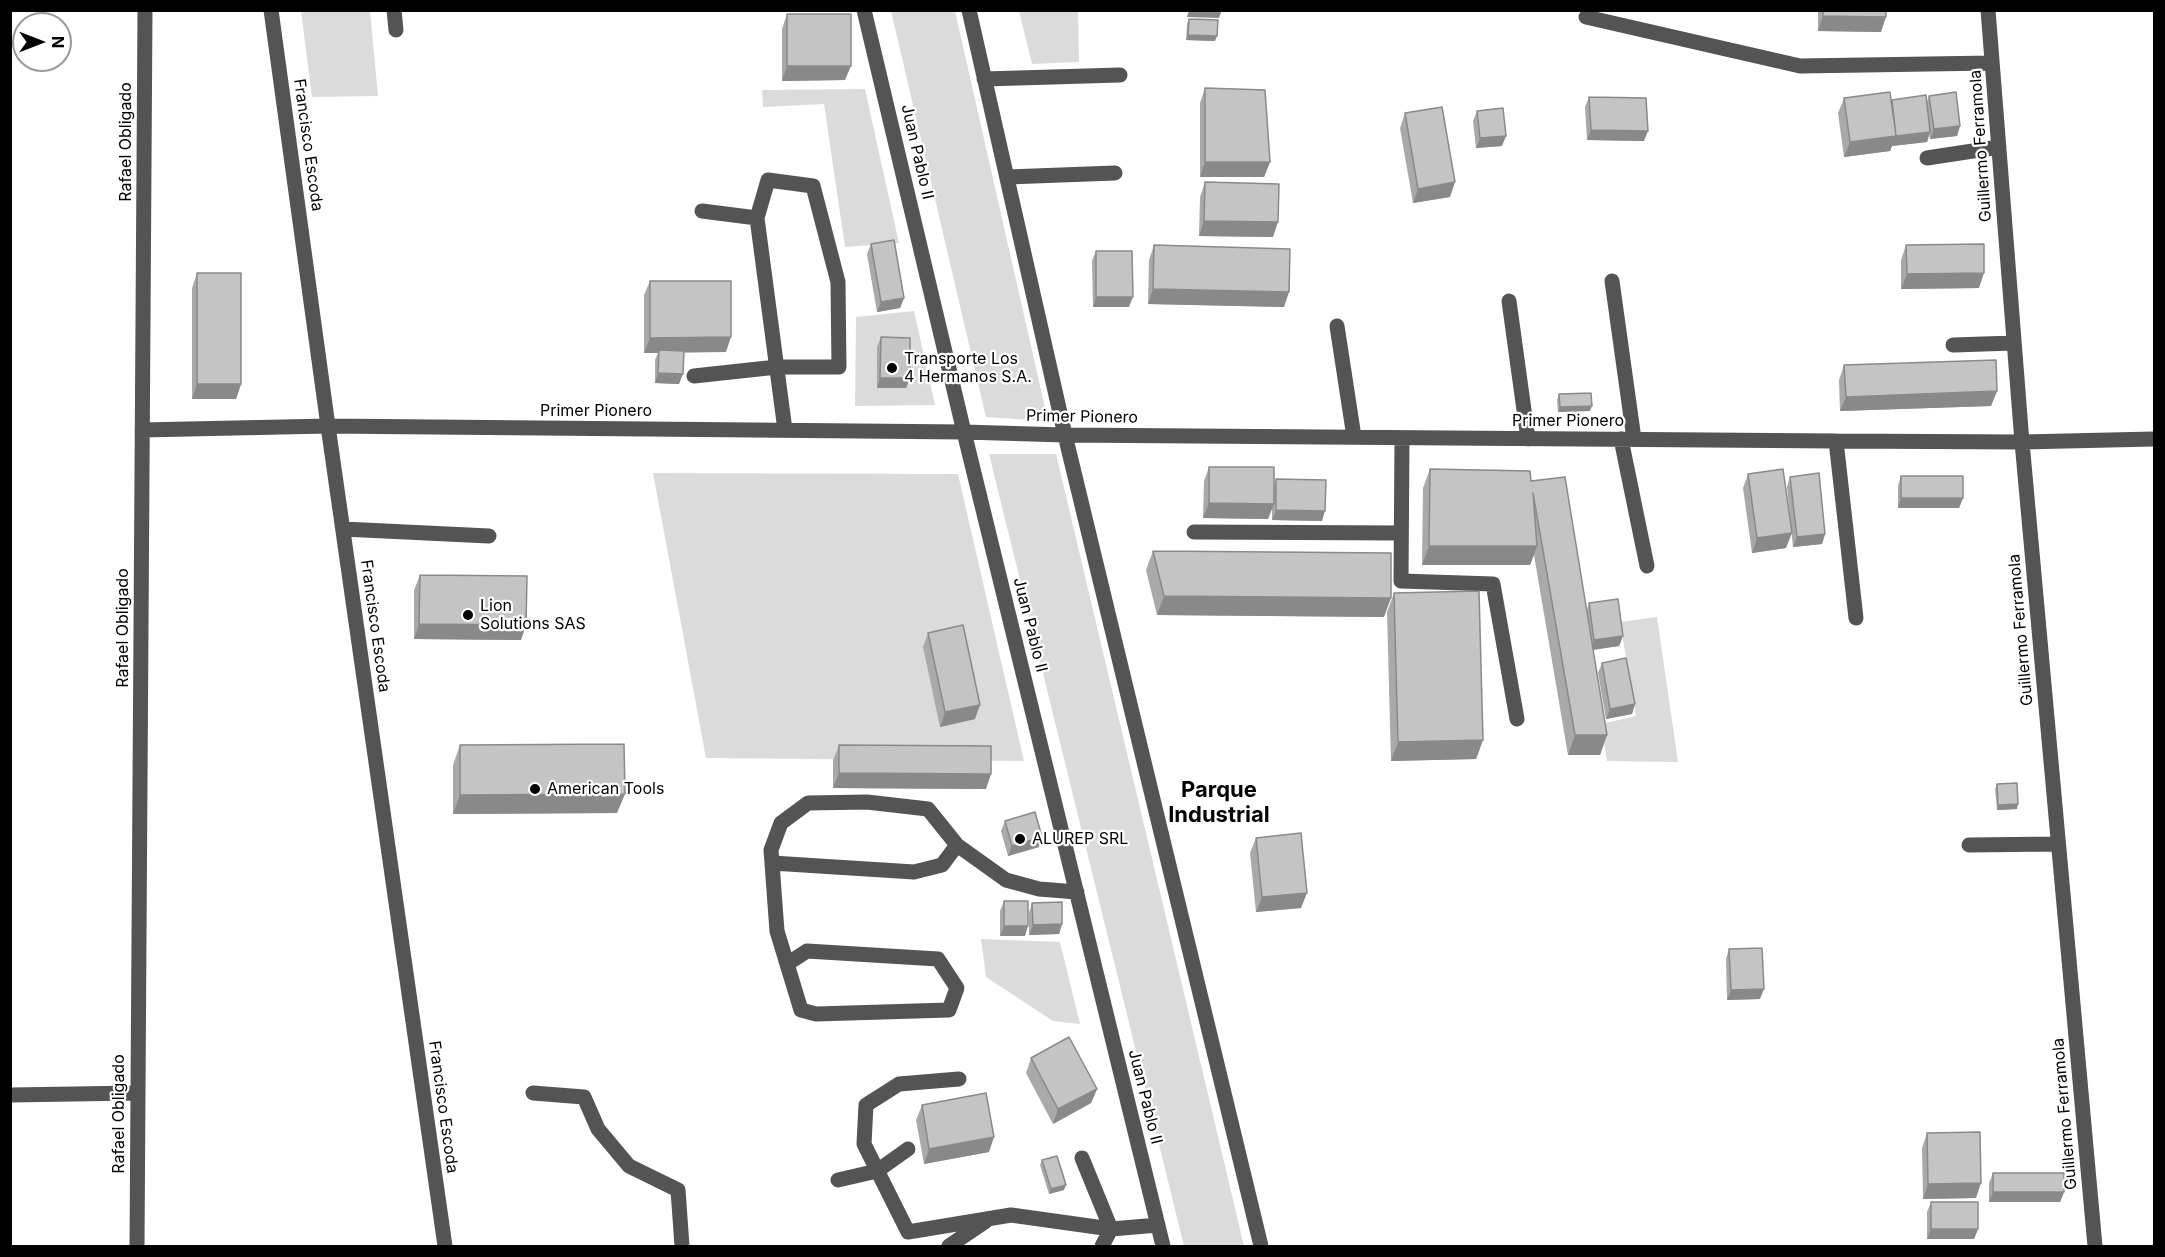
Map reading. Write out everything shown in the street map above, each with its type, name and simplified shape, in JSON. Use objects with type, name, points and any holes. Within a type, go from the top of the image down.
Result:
[{"type":"street","name":"Rafael Obligado","points":[[136,1246],[145,10]]},
{"type":"street","name":"Francisco Escoda","points":[[271,10],[445,1246]]},
{"type":"street","points":[[394,10],[396,30]]},
{"type":"street","name":"Juan Pablo II","points":[[864,10],[964,432],[1163,1246]]},
{"type":"street","points":[[969,10],[1065,435],[1261,1246]]},
{"type":"street","name":"Guillermo Ferramola","points":[[1988,10],[2022,442],[2095,1246]]},
{"type":"street","points":[[1586,17],[1800,66],[1992,63]]},
{"type":"street","points":[[984,79],[1120,75]]},
{"type":"street","points":[[1927,158],[1999,147]]},
{"type":"street","points":[[1007,177],[1114,173]]},
{"type":"street","points":[[694,376],[777,367],[838,367],[838,282],[813,186],[768,180],[757,218],[777,367],[785,430]]},
{"type":"street","points":[[702,212],[757,218]]},
{"type":"street","points":[[1612,281],[1627,439],[1647,566]]},
{"type":"street","points":[[1509,301],[1528,438]]},
{"type":"street","points":[[1337,326],[1354,437]]},
{"type":"street","points":[[1953,345],[2014,343]]},
{"type":"street","name":"Primer Pionero","points":[[142,430],[328,426],[1402,438],[2022,442],[2154,439]]},
{"type":"street","points":[[1402,438],[1401,581],[1493,584],[1517,719]]},
{"type":"street","points":[[1836,441],[1856,618]]},
{"type":"street","points":[[343,529],[489,536]]},
{"type":"street","points":[[1194,532],[1401,533]]},
{"type":"street","points":[[787,964],[807,951],[938,959],[957,988],[949,1010],[816,1014],[801,1010],[787,964],[777,931],[771,850],[781,823],[808,803],[867,802],[928,809],[957,845],[1006,880],[1039,889],[1077,892]]},
{"type":"street","points":[[1969,845],[2058,844]]},
{"type":"street","points":[[772,863],[914,872],[942,865],[957,845]]},
{"type":"street","points":[[960,1079],[899,1084],[866,1105],[864,1144],[908,1232],[1011,1215],[1111,1229],[1158,1225]]},
{"type":"street","points":[[10,1095],[138,1093]]},
{"type":"street","points":[[533,1093],[584,1097],[598,1129],[629,1167],[678,1190],[682,1246]]},
{"type":"street","points":[[837,1180],[877,1171],[908,1149]]},
{"type":"street","points":[[1082,1158],[1111,1229]]},
{"type":"street","points":[[949,1246],[992,1218]]},
{"type":"street","points":[[1102,1246],[1111,1229]]},
{"type":"shaded area","points":[[301,11],[370,11],[378,96],[312,97]]},
{"type":"shaded area","points":[[891,11],[955,11],[1048,421],[986,417]]},
{"type":"shaded area","points":[[1019,11],[1078,11],[1079,62],[1032,64]]},
{"type":"shaded area","points":[[865,89],[899,243],[845,247],[824,104],[763,107],[762,90]]},
{"type":"shaded area","points":[[914,311],[935,405],[855,406],[856,317]]},
{"type":"shaded area","points":[[989,454],[1056,454],[1244,1246],[1184,1246]]},
{"type":"shaded area","points":[[653,473],[958,474],[1024,761],[706,758]]},
{"type":"shaded area","points":[[1657,617],[1678,762],[1607,761],[1601,724],[1636,716],[1620,622]]},
{"type":"shaded area","points":[[981,939],[1060,942],[1080,1024],[1053,1021],[986,977]]},
{"type":"building","points":[[1823,10],[1886,10],[1886,17],[1823,16]]},
{"type":"building","points":[[787,14],[851,14],[851,66],[787,66]]},
{"type":"building","points":[[1189,19],[1218,20],[1217,36],[1188,35]]},
{"type":"building","points":[[1205,88],[1265,90],[1270,162],[1205,162]]},
{"type":"building","points":[[1890,92],[1896,136],[1850,142],[1844,98]]},
{"type":"building","points":[[1956,92],[1960,126],[1934,129],[1929,96]]},
{"type":"building","points":[[1926,95],[1930,132],[1896,136],[1892,100]]},
{"type":"building","points":[[1589,97],[1646,98],[1648,131],[1591,130]]},
{"type":"building","points":[[1442,107],[1455,182],[1418,189],[1405,113]]},
{"type":"building","points":[[1503,108],[1506,136],[1480,138],[1477,111]]},
{"type":"building","points":[[1205,182],[1279,184],[1278,222],[1204,221]]},
{"type":"building","points":[[894,240],[904,298],[881,302],[871,244]]},
{"type":"building","points":[[1984,244],[1984,273],[1907,274],[1906,245]]},
{"type":"building","points":[[1154,245],[1290,249],[1289,292],[1153,289]]},
{"type":"building","points":[[1096,251],[1132,251],[1133,297],[1096,297]]},
{"type":"building","points":[[197,273],[241,273],[241,384],[197,384]]},
{"type":"building","points":[[650,281],[731,281],[731,337],[650,338]]},
{"type":"building","name":"Transporte Los 4 Hermanos S.A.","points":[[881,337],[910,338],[910,378],[880,378]]},
{"type":"building","points":[[659,350],[684,351],[683,374],[658,373]]},
{"type":"building","points":[[1996,360],[1997,391],[1846,397],[1844,365]]},
{"type":"building","points":[[1591,393],[1592,406],[1560,407],[1559,394]]},
{"type":"building","points":[[1209,467],[1274,467],[1274,504],[1209,503]]},
{"type":"building","points":[[1430,469],[1530,471],[1531,481],[1565,477],[1607,735],[1575,735],[1533,493],[1537,546],[1429,546]]},
{"type":"building","points":[[1783,469],[1792,533],[1757,538],[1748,474]]},
{"type":"building","points":[[1819,473],[1825,534],[1797,537],[1790,477]]},
{"type":"building","points":[[1901,476],[1963,476],[1963,498],[1901,498]]},
{"type":"building","points":[[1276,479],[1326,480],[1325,511],[1276,510]]},
{"type":"building","points":[[1153,551],[1391,553],[1391,598],[1164,596]]},
{"type":"building","name":"Lion Solutions SAS","points":[[420,575],[527,576],[526,625],[419,624]]},
{"type":"building","points":[[1479,591],[1483,740],[1398,742],[1394,593]]},
{"type":"building","points":[[1618,599],[1623,636],[1594,640],[1589,603]]},
{"type":"building","points":[[963,625],[980,705],[945,712],[928,633]]},
{"type":"building","points":[[1626,658],[1635,704],[1610,709],[1602,663]]},
{"type":"building","points":[[624,744],[625,794],[460,795],[460,745]]},
{"type":"building","points":[[839,745],[991,746],[991,774],[839,773]]},
{"type":"building","points":[[2017,783],[2018,804],[1998,805],[1997,784]]},
{"type":"building","points":[[1035,812],[1042,837],[1012,846],[1005,821]]},
{"type":"building","points":[[1301,833],[1307,893],[1262,897],[1256,838]]},
{"type":"building","points":[[1004,901],[1028,901],[1028,926],[1004,926]]},
{"type":"building","points":[[1062,902],[1062,924],[1033,925],[1032,903]]},
{"type":"building","points":[[1762,948],[1764,989],[1731,990],[1729,949]]},
{"type":"building","points":[[1069,1037],[1097,1089],[1058,1109],[1031,1058]]},
{"type":"building","points":[[986,1093],[994,1137],[929,1149],[922,1105]]},
{"type":"building","points":[[1980,1132],[1981,1183],[1928,1184],[1927,1133]]},
{"type":"building","points":[[1057,1156],[1066,1185],[1051,1189],[1042,1160]]},
{"type":"building","points":[[1993,1173],[2064,1173],[2064,1192],[1993,1192]]},
{"type":"building","points":[[1931,1202],[1978,1202],[1978,1229],[1931,1229]]},
{"type":"place","name":"Transporte Los 4 Hermanos S.A.","points":[[892,368]]},
{"type":"place","name":"Lion Solutions SAS","points":[[468,615]]},
{"type":"place","name":"American Tools","points":[[535,789]]},
{"type":"place","name":"ALUREP SRL","points":[[1020,839]]},
{"type":"district","name":"Parque Industrial","points":[[1219,802]]}]
